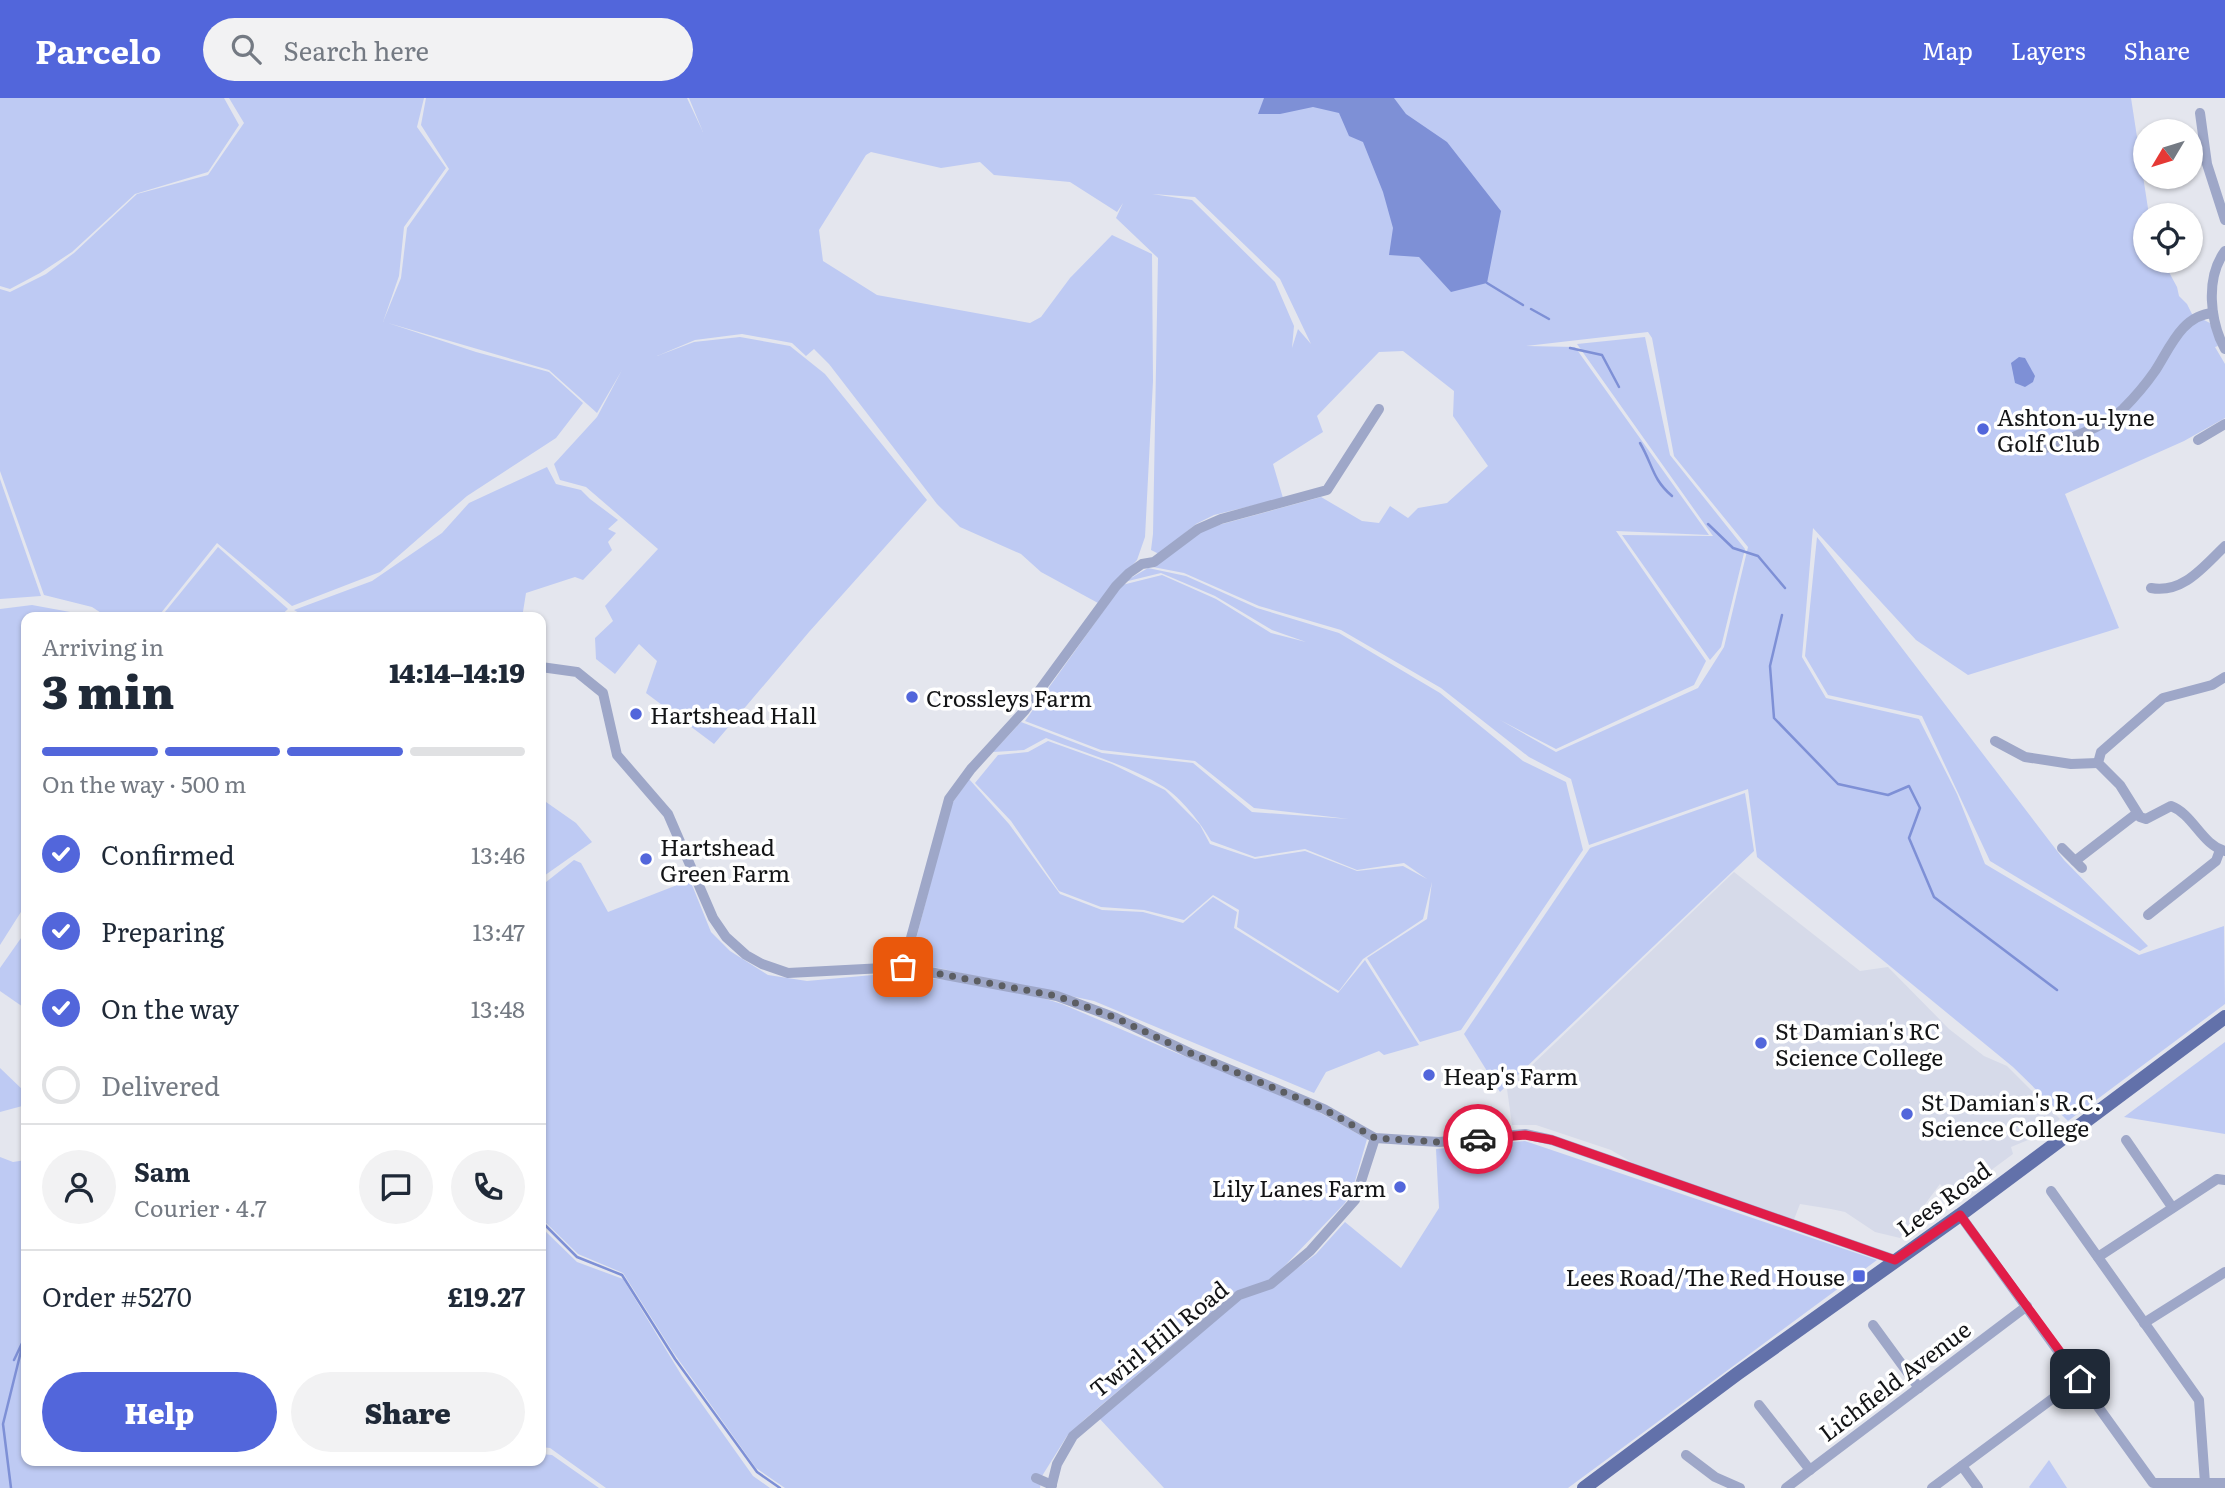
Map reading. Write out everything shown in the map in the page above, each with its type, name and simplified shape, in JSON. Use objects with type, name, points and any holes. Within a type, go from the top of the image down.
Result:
[{"type":"main road","name":"Lees Road","points":[[1584,1488],[1960,1215],[2225,1017]]},
{"type":"street","points":[[2200,113],[2207,164],[2225,220]]},
{"type":"street","points":[[2225,251],[2213,284],[2213,313],[2225,349]]},
{"type":"street","points":[[2046,448],[2105,422],[2122,410],[2154,373],[2186,326],[2202,314],[2213,313]]},
{"type":"street","points":[[903,967],[948,799],[971,769],[1025,710],[1116,586],[1129,573],[1142,564],[1154,562],[1198,529],[1221,519],[1327,491],[1379,409]]},
{"type":"street","points":[[2198,440],[2225,424]]},
{"type":"street","points":[[2151,588],[2171,589],[2190,578],[2225,546]]},
{"type":"street","points":[[546,668],[577,672],[603,693],[617,755],[668,814],[713,918],[726,937],[746,955],[773,970],[788,973],[903,967],[1057,996],[1116,1018],[1190,1053],[1324,1109],[1375,1138],[1438,1142],[1525,1135],[1552,1140],[1895,1260]]},
{"type":"street","points":[[2098,763],[2101,752],[2163,698],[2212,685],[2225,677]]},
{"type":"street","points":[[1995,741],[2025,757],[2071,764],[2098,763],[2120,785],[2137,814],[2146,819],[2171,806],[2180,809],[2222,850],[2216,861],[2148,915]]},
{"type":"street","points":[[2062,848],[2079,864],[2137,814]]},
{"type":"street","name":"Twirl Hill Road","points":[[1037,1478],[1051,1487],[1057,1464],[1073,1436],[1238,1295],[1271,1284],[1310,1251],[1355,1200],[1375,1138]]},
{"type":"street","points":[[2126,1140],[2172,1207]]},
{"type":"street","points":[[2098,1257],[2172,1207],[2217,1180],[2225,1180]]},
{"type":"street","points":[[2051,1191],[2199,1400],[2205,1483]]},
{"type":"street","points":[[1960,1215],[2153,1483],[2225,1483]]},
{"type":"street","points":[[2144,1323],[2221,1275],[2225,1287]]},
{"type":"street","name":"Lichfield Avenue","points":[[1786,1488],[2026,1306]]},
{"type":"street","points":[[1872,1325],[1919,1388]]},
{"type":"street","points":[[1932,1488],[2080,1379]]},
{"type":"street","points":[[1759,1405],[1810,1470]]},
{"type":"street","points":[[1686,1455],[1715,1477],[1740,1488]]},
{"type":"street","points":[[1962,1466],[1978,1488]]},
{"type":"shaded area","points":[[0,98],[224,98],[239,125],[208,172],[135,194],[72,252],[10,289],[0,286]]},
{"type":"shaded area","points":[[229,98],[424,98],[417,127],[446,168],[404,227],[399,276],[383,322],[401,278],[407,228],[449,169],[421,125],[426,98],[687,98],[703,132],[689,98],[2131,98],[2134,119],[2133,189],[2145,189],[2147,203],[2133,203],[2133,273],[2169,273],[2179,296],[2192,314],[2210,323],[2218,346],[2215,347],[2225,364],[2225,418],[2184,441],[2065,494],[2119,628],[1968,675],[1916,640],[1813,528],[1802,657],[1826,698],[1919,719],[1957,794],[1985,864],[2139,955],[2224,926],[2225,1004],[2068,1121],[2013,1067],[1757,857],[1748,789],[1589,845],[1571,779],[1529,757],[1441,688],[1341,630],[1259,606],[1184,573],[1153,567],[1204,529],[1321,497],[1362,521],[1379,523],[1390,506],[1408,518],[1418,508],[1447,503],[1488,466],[1453,416],[1454,391],[1403,351],[1379,352],[1317,416],[1323,432],[1273,464],[1283,498],[1214,515],[1196,524],[1159,554],[1151,550],[1158,258],[1116,218],[1123,203],[1117,212],[1070,182],[994,175],[980,162],[941,168],[871,152],[866,155],[819,230],[823,261],[877,295],[1030,323],[1041,317],[1070,278],[1112,235],[1152,254],[1153,381],[1145,537],[1137,560],[1098,603],[1041,572],[1021,554],[960,527],[937,504],[829,364],[814,349],[806,356],[792,343],[742,334],[695,340],[657,356],[694,342],[740,337],[790,346],[825,374],[927,500],[714,744],[646,693],[657,661],[639,644],[615,674],[596,659],[595,638],[613,621],[605,606],[658,549],[586,487],[560,480],[554,464],[597,417],[622,370],[597,413],[549,370],[388,323],[476,352],[549,372],[583,403],[556,438],[467,496],[380,572],[292,606],[217,543],[162,612],[100,612],[92,607],[44,595],[0,471],[0,289],[10,292],[46,274],[74,253],[137,194],[208,175],[244,123]],"holes":[[[1152,194],[1195,197],[1280,279],[1311,344],[1298,329],[1292,348],[1294,326],[1275,282],[1192,200]],[[1648,332],[1652,338],[1674,456],[1748,547],[1724,647],[1698,688],[1556,752],[1500,720],[1556,749],[1694,685],[1706,661],[1616,531],[1709,535],[1575,347],[1526,346]]]},
{"type":"shaded area","points":[[1645,337],[1670,455],[1745,549],[1721,647],[1710,660],[1622,535],[1713,536],[1577,344]]},
{"type":"shaded area","points":[[547,467],[556,484],[581,490],[618,520],[608,529],[616,533],[608,542],[612,550],[583,580],[575,577],[526,593],[523,612],[294,610],[372,581],[442,533],[469,503]]},
{"type":"shaded area","points":[[0,479],[41,596],[0,599]]},
{"type":"shaded area","points":[[1817,537],[2064,860],[2148,946],[2140,951],[1990,861],[1922,716],[1828,695],[1805,656]]},
{"type":"shaded area","points":[[218,547],[288,609],[285,612],[165,612]]},
{"type":"shaded area","points":[[1148,568],[1186,576],[1257,608],[1339,633],[1440,693],[1523,761],[1566,782],[1583,850],[1461,1030],[1420,1042],[1367,958],[1427,919],[1432,882],[1423,919],[1363,959],[1339,991],[1237,927],[1239,910],[1213,895],[1184,920],[1144,910],[1101,907],[1059,891],[1011,821],[975,783],[998,755],[1028,752],[1048,741],[1112,764],[1165,790],[1200,825],[1210,844],[1255,859],[1305,851],[1357,871],[1403,866],[1427,879],[1404,863],[1357,870],[1305,849],[1255,857],[1211,841],[1202,827],[1190,811],[1164,787],[1121,766],[1046,738],[1024,750],[993,752],[1021,722],[1102,753],[1193,763],[1252,812],[1349,819],[1254,808],[1195,761],[1101,750],[1025,721],[1122,585],[1162,575],[1216,599],[1271,633],[1306,642],[1272,630],[1215,596],[1161,573],[1124,582]]},
{"type":"shaded area","points":[[32,605],[70,612],[21,612],[21,912],[0,945],[0,609]]},
{"type":"shaded area","points":[[969,779],[1009,824],[1060,894],[1102,910],[1143,912],[1183,923],[1213,897],[1237,912],[1234,928],[1338,993],[1365,960],[1419,1045],[1384,1055],[1379,1051],[1326,1072],[1314,1093],[1094,1001],[914,963],[911,958],[951,805]]},
{"type":"shaded area","points":[[1745,793],[1754,851],[1500,1092],[1464,1034],[1590,848]]},
{"type":"shaded area","points":[[546,802],[576,823],[592,842],[546,874]]},
{"type":"shaded area","points":[[574,860],[581,863],[608,912],[690,880],[711,932],[730,951],[768,975],[807,981],[884,974],[1001,985],[1062,1004],[1297,1100],[1367,1139],[1353,1188],[1345,1203],[1271,1280],[1235,1292],[1067,1436],[1042,1476],[1040,1488],[785,1488],[756,1468],[673,1352],[623,1273],[578,1254],[546,1223],[546,882]]},
{"type":"shaded area","name":"St Damian's RC Science College","points":[[1734,872],[1860,971],[1888,967],[1949,1029],[1984,1056],[2007,1066],[2060,1119],[2035,1137],[2011,1147],[2013,1154],[1952,1199],[1940,1184],[1900,1238],[1875,1232],[1845,1212],[1800,1204],[1793,1222],[1633,1163],[1611,1150],[1536,1125],[1512,1125],[1507,1089]]},
{"type":"shaded area","points":[[21,938],[21,1006],[0,991],[0,968]]},
{"type":"shaded area","points":[[2225,1042],[2225,1134],[2124,1117]]},
{"type":"shaded area","points":[[0,1068],[21,1088],[21,1106],[0,1112]]},
{"type":"shaded area","points":[[1525,1141],[1877,1260],[1568,1488],[1164,1488],[1099,1418],[1239,1299],[1271,1288],[1316,1254],[1345,1222],[1401,1268],[1439,1208],[1436,1149]]},
{"type":"shaded area","points":[[0,1157],[13,1162],[21,1161],[21,1466],[546,1466],[546,1454],[552,1455],[599,1488],[0,1488]]},
{"type":"shaded area","points":[[546,1232],[577,1262],[623,1279],[682,1376],[753,1476],[770,1488],[606,1488],[546,1448]]},
{"type":"shaded area","points":[[2049,1460],[2067,1488],[2030,1488],[2029,1487]]},
{"type":"water","points":[[1264,98],[1394,98],[1406,114],[1447,142],[1501,211],[1487,283],[1451,292],[1419,257],[1389,255],[1393,228],[1383,192],[1363,142],[1349,136],[1339,113],[1313,107],[1280,114],[1258,114]]},
{"type":"water","points":[[2019,357],[2025,358],[2035,376],[2033,382],[2025,387],[2015,383],[2011,363]]},
{"type":"waterway","points":[[1487,283],[1523,305]]},
{"type":"waterway","points":[[1531,309],[1549,319]]},
{"type":"waterway","points":[[1570,348],[1602,355],[1619,387]]},
{"type":"waterway","points":[[1640,443],[1657,478],[1672,496]]},
{"type":"waterway","points":[[1708,524],[1733,548],[1758,556],[1785,588]]},
{"type":"waterway","points":[[1782,615],[1770,666],[1774,718],[1838,784],[1888,795],[1909,786],[1920,808],[1909,838],[1934,897],[2057,990]]},
{"type":"waterway","points":[[546,1226],[577,1257],[622,1275],[675,1359],[757,1472],[780,1488]]},
{"type":"waterway","points":[[14,1360],[21,1345]]},
{"type":"waterway","points":[[11,1488],[3,1424],[21,1351]]},
{"type":"way so far","points":[[903,967],[1057,996],[1116,1018],[1190,1053],[1324,1109],[1375,1138],[1438,1142],[1478,1139]]},
{"type":"place","name":"Ashton-u-lyne Golf Club","points":[[1983,429]]},
{"type":"place","name":"Crossleys Farm","points":[[912,697]]},
{"type":"place","name":"Hartshead Hall","points":[[636,714]]},
{"type":"place","name":"Hartshead Green Farm","points":[[646,859]]},
{"type":"place","name":"St Damian's RC Science College","points":[[1761,1043]]},
{"type":"place","name":"Heap's Farm","points":[[1429,1075]]},
{"type":"place","name":"St Damian's R.C. Science College","points":[[1907,1114]]},
{"type":"place","name":"Lily Lanes Farm","points":[[1400,1187]]},
{"type":"place","name":"Lees Road/The Red House","points":[[1859,1276]]},
{"type":"route","points":[[1478,1139],[1525,1135],[1552,1140],[1895,1260],[1960,1215],[2080,1379]]}]
